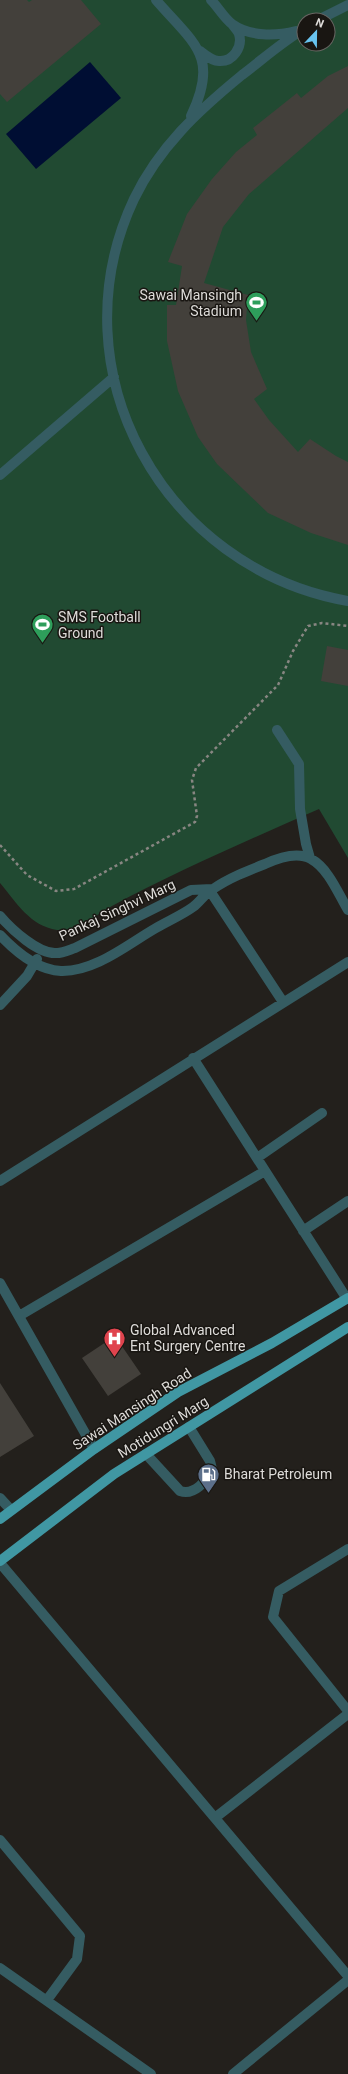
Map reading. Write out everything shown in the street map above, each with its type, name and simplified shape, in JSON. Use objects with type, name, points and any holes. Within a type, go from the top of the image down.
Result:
[{"type":"main road","name":"Sawai Mansingh Road","points":[[0,1518],[94,1449],[178,1392],[272,1343],[347,1298]]},
{"type":"main road","name":"Motidungri Marg","points":[[0,1562],[114,1474],[348,1327]]},
{"type":"street","points":[[156,0],[200,51],[209,58],[219,62],[229,60],[236,54],[240,44],[239,34],[212,0]]},
{"type":"street","points":[[334,12],[348,5]]},
{"type":"street","points":[[232,24],[248,32],[262,34],[283,34],[296,31]]},
{"type":"street","points":[[296,34],[218,95],[187,124],[148,173],[128,214],[117,246],[109,292],[108,340],[114,377],[126,420],[142,454],[170,498],[202,531],[229,552],[263,573],[306,591],[348,601]]},
{"type":"street","points":[[187,124],[198,101],[203,85],[204,69],[200,51]]},
{"type":"street","points":[[0,475],[114,377]]},
{"type":"street","points":[[277,730],[299,764],[300,809],[310,858],[319,866],[331,882],[348,910]]},
{"type":"street","name":"Pankaj Singhvi Marg","points":[[0,935],[34,964],[43,968],[62,971],[84,967],[101,961],[194,907],[212,889],[274,860],[295,855],[310,858]]},
{"type":"street","points":[[212,889],[212,894],[283,1002]]},
{"type":"street","name":"Pankaj Singhvi Marg","points":[[41,950],[56,953],[75,948],[191,890],[212,889]]},
{"type":"street","points":[[0,916],[10,927],[41,950],[27,976],[0,1005]]},
{"type":"street","points":[[0,1181],[193,1058],[348,962]]},
{"type":"street","points":[[193,1058],[347,1298]]},
{"type":"street","points":[[257,1158],[322,1113]]},
{"type":"street","points":[[19,1316],[265,1171]]},
{"type":"street","points":[[304,1231],[348,1201]]},
{"type":"street","points":[[0,1282],[94,1449]]},
{"type":"street","points":[[146,1454],[180,1491],[190,1492],[196,1489],[207,1479],[212,1469],[210,1461],[189,1427]]},
{"type":"street","points":[[0,1498],[11,1510]]},
{"type":"street","points":[[348,1549],[279,1591],[273,1617],[348,1711]]},
{"type":"street","points":[[0,1562],[216,1817],[348,1976]]},
{"type":"street","points":[[216,1817],[348,1714]]},
{"type":"street","points":[[0,1840],[80,1936],[77,1959],[47,2000]]},
{"type":"street","points":[[0,1968],[151,2074]]},
{"type":"street","points":[[233,2074],[348,1980]]},
{"type":"path","points":[[0,845],[27,875],[56,891],[74,889],[195,822],[197,816],[192,780],[196,768],[278,685],[293,651],[308,626],[322,623],[348,626]]},
{"type":"green space","points":[[0,0],[348,0],[348,858],[319,809],[188,868],[112,906],[79,926],[64,930],[47,928],[31,918],[0,883]]},
{"type":"water","points":[[90,62],[121,98],[36,169],[6,134]]},
{"type":"building","points":[[0,0],[27,0],[29,2],[32,0],[81,0],[101,24],[7,102],[0,94]]},
{"type":"building","points":[[348,66],[348,108],[249,194],[223,227],[204,283],[248,295],[246,320],[251,352],[267,389],[254,399],[269,420],[298,452],[310,439],[348,462],[348,545],[311,533],[268,513],[217,464],[198,437],[178,391],[167,341],[167,305],[176,305],[182,266],[168,262],[187,214],[212,179],[236,152],[257,135],[253,128],[297,93],[301,98],[328,76]]},
{"type":"building","points":[[327,646],[348,650],[348,686],[321,681]]},
{"type":"building","points":[[115,1336],[141,1374],[108,1396],[82,1358]]},
{"type":"building","points":[[0,1383],[34,1436],[0,1457]]},
{"type":"place","name":"Sawai Mansingh Stadium","points":[[257,322]]},
{"type":"place","name":"SMS Football Ground","points":[[42,644]]},
{"type":"place","name":"Global Advanced Ent Surgery Centre","points":[[114,1358]]},
{"type":"place","name":"Bharat Petroleum","points":[[208,1494]]}]
